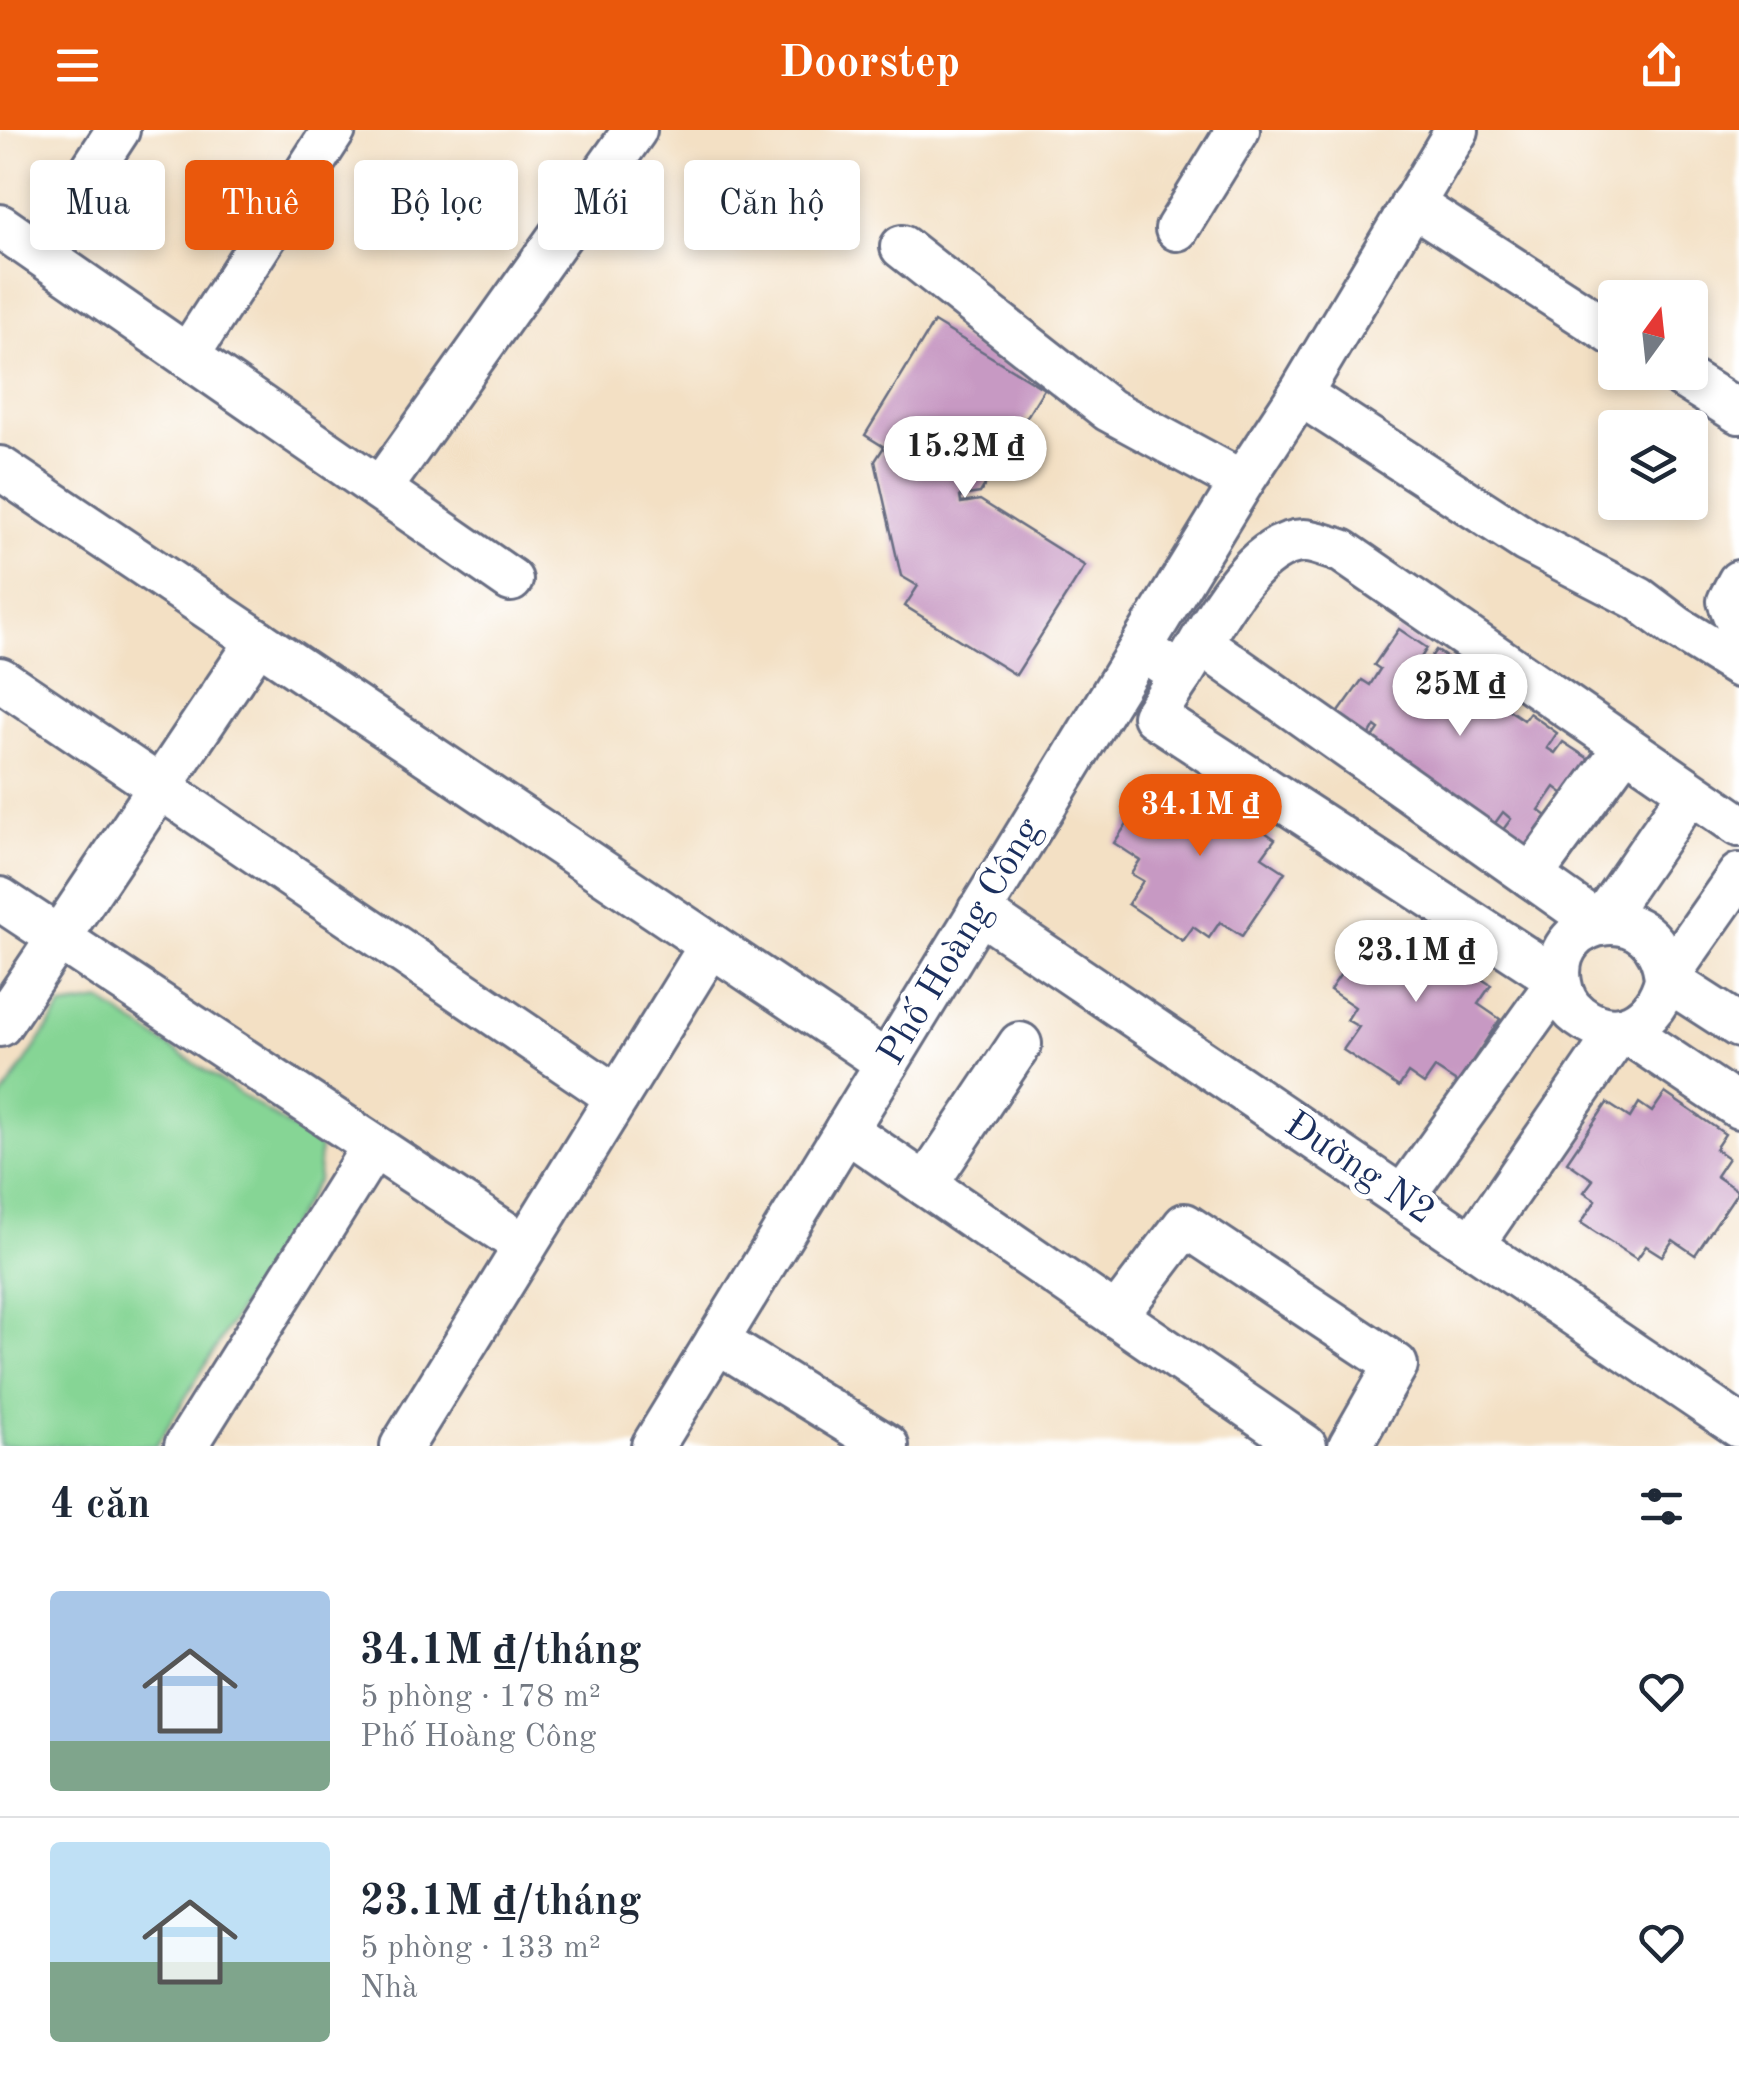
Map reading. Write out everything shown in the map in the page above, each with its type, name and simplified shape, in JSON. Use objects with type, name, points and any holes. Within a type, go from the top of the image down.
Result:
[{"type":"street","points":[[38,252],[118,130]]},
{"type":"street","points":[[188,356],[334,130]]},
{"type":"street","points":[[380,488],[636,130]]},
{"type":"street","points":[[1177,229],[1238,130]]},
{"type":"street","name":"Phố Hoàng Công","points":[[653,1446],[1242,482],[1300,394],[1457,130]]},
{"type":"street","points":[[1412,204],[1598,325]]},
{"type":"street","points":[[0,226],[510,580]]},
{"type":"street","points":[[902,248],[1109,410],[1242,482]]},
{"type":"street","points":[[1704,390],[1739,412]]},
{"type":"street","points":[[1300,394],[1528,541],[1639,599],[1739,666]]},
{"type":"street","points":[[0,468],[888,1063]]},
{"type":"street","points":[[1559,980],[1154,716],[1247,572],[1271,552],[1303,541],[1342,550],[1739,825]]},
{"type":"street","points":[[1739,582],[1730,601],[1739,627]]},
{"type":"street","points":[[0,1025],[258,641]]},
{"type":"street","points":[[1142,648],[1191,660],[1531,876],[1599,924]]},
{"type":"street","points":[[0,679],[618,1097]]},
{"type":"street","points":[[1531,876],[1625,747]]},
{"type":"street","points":[[1599,924],[1690,792]]},
{"type":"street","points":[[1666,978],[1739,874]]},
{"type":"street","points":[[0,899],[525,1246]]},
{"type":"street","name":"Đường N2","points":[[979,911],[1739,1426]]},
{"type":"street","points":[[1599,924],[1627,924],[1644,931],[1665,960],[1662,996],[1653,1012],[1621,1028],[1603,1028],[1586,1022],[1563,997],[1559,980],[1560,963],[1567,947],[1578,934],[1599,924]]},
{"type":"street","points":[[402,1446],[711,945]]},
{"type":"street","points":[[1666,978],[1739,1026]]},
{"type":"street","points":[[1402,1198],[1559,980]]},
{"type":"street","points":[[1621,1028],[1739,1106]]},
{"type":"street","points":[[1472,1246],[1621,1028]]},
{"type":"street","points":[[926,1185],[1020,1044]]},
{"type":"street","points":[[846,1130],[1305,1446]]},
{"type":"street","points":[[186,1446],[372,1147]]},
{"type":"street","points":[[1116,1316],[1185,1225],[1396,1365],[1350,1446]]},
{"type":"street","points":[[718,1341],[887,1446]]},
{"type":"green space","points":[[101,1001],[320,1147],[318,1180],[156,1446],[0,1446],[0,1100],[62,1007]]},
{"type":"building","points":[[934,322],[1044,389],[980,493],[960,496],[961,503],[980,500],[1085,566],[1016,675],[905,606],[918,586],[901,576],[875,461],[884,447],[865,435]]},
{"type":"building","points":[[1399,629],[1427,648],[1420,659],[1426,664],[1436,650],[1463,669],[1459,676],[1524,720],[1529,713],[1557,733],[1547,748],[1555,753],[1563,742],[1589,759],[1564,794],[1555,787],[1539,810],[1547,816],[1525,846],[1502,831],[1511,819],[1503,812],[1490,830],[1367,746],[1379,729],[1375,726],[1366,741],[1334,719],[1362,680],[1370,685],[1380,669],[1374,665]]},
{"type":"building","points":[[1212,774],[1272,815],[1262,830],[1275,839],[1262,857],[1285,872],[1242,936],[1220,922],[1209,938],[1193,927],[1183,941],[1128,904],[1143,881],[1131,874],[1140,860],[1114,843],[1154,784],[1177,799],[1186,784],[1199,793]]},
{"type":"building","points":[[1427,921],[1488,962],[1477,976],[1491,985],[1478,1004],[1500,1019],[1458,1083],[1435,1068],[1424,1084],[1408,1073],[1399,1087],[1343,1050],[1359,1027],[1347,1020],[1355,1007],[1330,990],[1370,931],[1392,945],[1402,931],[1415,939]]},
{"type":"building","points":[[1665,1093],[1725,1134],[1715,1149],[1728,1158],[1716,1176],[1738,1191],[1695,1255],[1673,1240],[1662,1256],[1646,1246],[1637,1259],[1581,1223],[1596,1200],[1584,1192],[1593,1180],[1567,1162],[1607,1103],[1630,1118],[1639,1103],[1652,1112]]}]
